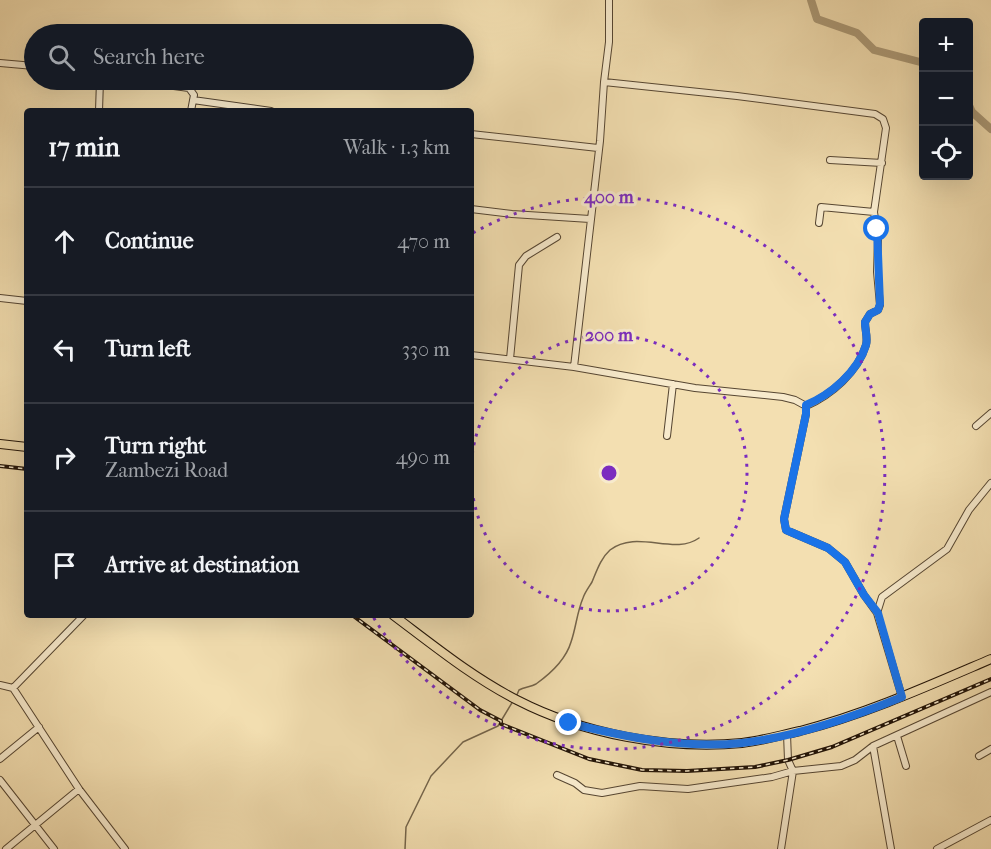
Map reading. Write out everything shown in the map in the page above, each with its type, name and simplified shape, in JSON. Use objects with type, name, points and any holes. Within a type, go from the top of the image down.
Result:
[{"type":"main road","points":[[0,444],[24,447]]},
{"type":"main road","points":[[397,618],[480,679],[516,700],[569,723],[618,735],[687,744],[742,743],[830,723],[902,697],[991,659]]},
{"type":"street","points":[[574,367],[609,42],[609,0]]},
{"type":"street","points":[[0,63],[24,65]]},
{"type":"street","points":[[604,82],[737,96],[875,114],[883,118],[886,128],[874,212],[878,239],[880,304],[878,310],[870,314],[865,322],[866,347],[848,376],[818,400],[806,405]]},
{"type":"street","points":[[99,108],[100,90]]},
{"type":"street","points":[[191,90],[193,100],[191,108]]},
{"type":"street","points":[[193,100],[250,108]]},
{"type":"street","points":[[474,134],[598,148]]},
{"type":"street","points":[[830,160],[882,163]]},
{"type":"street","points":[[819,223],[821,207],[874,212]]},
{"type":"street","points":[[474,208],[512,214],[590,219]]},
{"type":"street","points":[[510,359],[519,265],[525,256],[557,237]]},
{"type":"street","points":[[0,298],[24,301]]},
{"type":"street","points":[[474,355],[574,367],[673,384],[783,397],[795,399],[806,405]]},
{"type":"street","points":[[667,436],[673,384]]},
{"type":"street","points":[[806,405],[784,519],[786,530],[828,548],[845,562],[864,595],[878,613],[902,697]]},
{"type":"street","points":[[976,426],[991,413]]},
{"type":"street","points":[[878,613],[882,597],[946,549],[969,510],[991,483]]},
{"type":"street","points":[[13,688],[81,618]]},
{"type":"street","points":[[0,685],[13,688],[79,789],[123,846],[115,849]]},
{"type":"street","points":[[557,775],[584,790],[602,793],[640,786],[688,789],[772,777],[793,771],[841,766],[855,760],[873,747],[991,692]]},
{"type":"street","points":[[0,759],[39,727]]},
{"type":"street","points":[[781,849],[793,771],[788,760],[787,734]]},
{"type":"street","points":[[897,736],[906,766]]},
{"type":"street","points":[[873,747],[891,849]]},
{"type":"street","points":[[979,756],[991,749]]},
{"type":"street","points":[[0,780],[54,849]]},
{"type":"street","points":[[6,849],[79,789]]},
{"type":"street","points":[[937,849],[991,820]]},
{"type":"waterway","points":[[811,0],[817,19],[857,33],[874,50],[919,62]]},
{"type":"waterway","points":[[973,113],[991,129]]},
{"type":"waterway","points":[[516,697],[519,690],[536,684],[547,676],[569,648],[584,596],[602,560],[610,550],[621,544],[632,542],[678,545],[699,538]]},
{"type":"waterway","points":[[405,849],[406,827],[431,776],[463,742],[498,726],[513,701]]},
{"type":"railway","points":[[0,466],[24,469]]},
{"type":"railway","points":[[356,618],[480,710],[501,721],[501,724],[589,759],[642,770],[687,771],[755,767],[788,760],[832,747],[991,679]]},
{"type":"route","points":[[569,723],[618,735],[687,744],[742,743],[830,723],[902,697],[878,613],[864,595],[845,562],[828,548],[786,530],[784,519],[806,405],[818,400],[848,376],[866,347],[865,322],[870,314],[878,310],[880,304],[877,229]]}]
